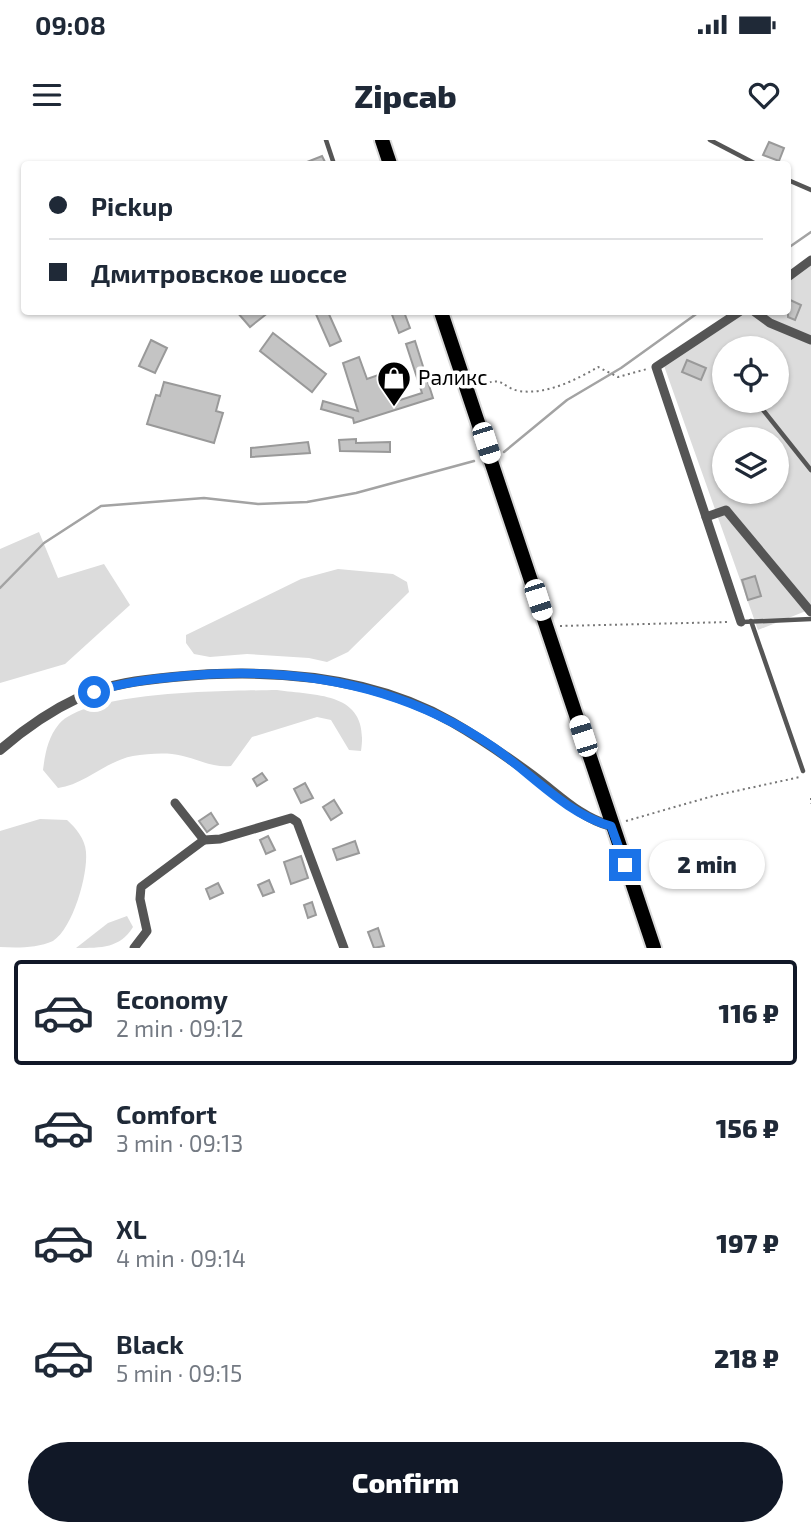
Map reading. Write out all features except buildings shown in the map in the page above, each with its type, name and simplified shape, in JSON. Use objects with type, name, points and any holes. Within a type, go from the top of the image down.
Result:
[{"type":"highway","points":[[382,140],[386,161]]},
{"type":"highway","points":[[442,315],[654,948]]},
{"type":"street","points":[[791,275],[811,260]]},
{"type":"street","points":[[734,315],[656,367],[706,517],[746,622]]},
{"type":"street","points":[[759,315],[770,323],[811,340]]},
{"type":"street","points":[[706,517],[726,510],[811,612]]},
{"type":"street","points":[[0,750],[42,719],[79,698],[109,687],[212,673],[272,674],[325,679],[411,702],[450,721],[492,746],[589,820],[611,826]]},
{"type":"street","points":[[175,803],[204,840]]},
{"type":"street","points":[[134,948],[147,931],[140,899],[144,883],[204,840],[220,839],[291,818],[297,822],[344,948]]},
{"type":"lane","points":[[326,140],[333,161]]},
{"type":"lane","points":[[710,140],[750,161]]},
{"type":"lane","points":[[791,181],[811,190]]},
{"type":"lane","points":[[766,413],[811,470]]},
{"type":"lane","points":[[803,771],[746,622],[811,618]]},
{"type":"path","points":[[468,391],[492,380],[505,383],[518,391],[546,389],[575,381],[598,367],[618,377],[656,367]]},
{"type":"path","points":[[547,626],[746,622]]},
{"type":"path","points":[[611,826],[713,796],[811,775]]},
{"type":"path","points":[[811,798],[811,804]]},
{"type":"shaded area","points":[[811,256],[811,609],[758,630],[713,504],[789,504],[789,427],[712,427],[712,501],[663,363],[730,315],[791,315],[791,270]]},
{"type":"shaded area","points":[[39,532],[58,578],[104,564],[130,605],[65,664],[0,683],[0,549]]},
{"type":"shaded area","points":[[338,569],[393,574],[407,582],[409,592],[348,652],[327,662],[309,658],[247,654],[210,657],[194,654],[186,643],[186,635],[301,579]]},
{"type":"shaded area","points":[[277,690],[324,696],[349,707],[358,717],[362,732],[361,751],[349,750],[331,720],[317,717],[252,737],[231,766],[215,765],[172,754],[138,755],[58,788],[43,770],[50,740],[59,724],[75,713],[100,704],[196,692]]},
{"type":"shaded area","points":[[40,819],[67,820],[82,838],[86,862],[78,900],[67,925],[53,941],[27,947],[0,947],[0,831]]},
{"type":"shaded area","points":[[127,916],[133,927],[116,943],[102,947],[76,948],[108,923]]},
{"type":"waterway","points":[[791,246],[811,232]]},
{"type":"waterway","points":[[504,452],[567,400],[621,368],[695,315]]},
{"type":"waterway","points":[[0,588],[44,543],[101,506],[204,498],[258,504],[307,502],[356,493],[474,461]]},
{"type":"place","name":"Раликс","points":[[394,408]]},
{"type":"route","points":[[94,692],[146,680],[212,673],[272,674],[325,679],[369,688],[411,702],[450,721],[492,746],[589,820],[611,826],[625,865]]}]
